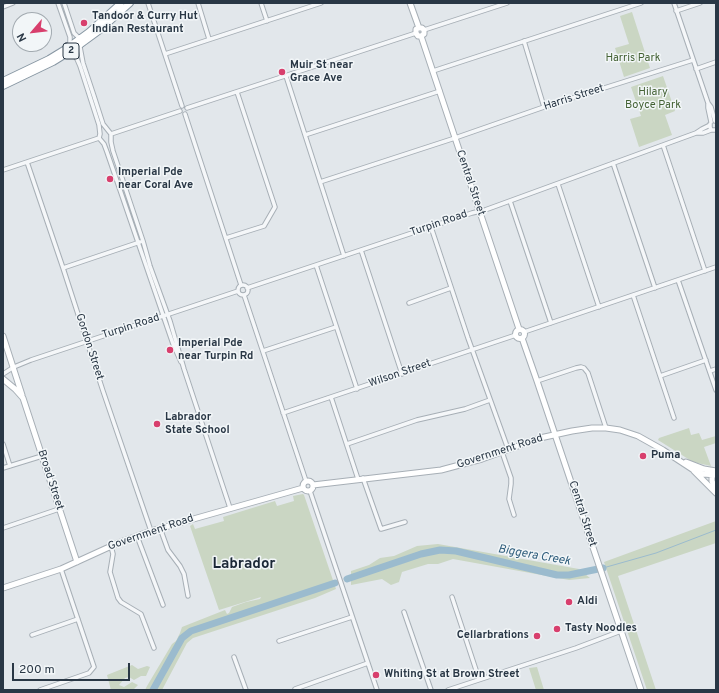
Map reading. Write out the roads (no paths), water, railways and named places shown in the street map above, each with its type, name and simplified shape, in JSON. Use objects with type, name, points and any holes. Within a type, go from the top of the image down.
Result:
[{"type":"highway","name":"2","points":[[3,81],[67,48],[121,3]]},
{"type":"highway","name":"2","points":[[3,86],[53,62],[82,44],[130,3]]},
{"type":"main road","points":[[410,3],[424,34],[418,35]]},
{"type":"main road","name":"Central Street","points":[[418,35],[440,91],[519,329]]},
{"type":"main road","points":[[519,329],[523,330],[524,332],[524,336],[522,338],[519,338],[516,335],[516,331],[519,329]]},
{"type":"main road","name":"Broad Street","points":[[3,336],[77,562]]},
{"type":"main road","name":"Central Street","points":[[522,338],[641,690]]},
{"type":"main road","name":"Broad Street","points":[[3,379],[23,398]]},
{"type":"main road","name":"Government Road","points":[[313,485],[441,470],[482,459],[555,434],[592,428],[606,428],[620,430],[649,441],[692,469],[716,492]]},
{"type":"main road","name":"Government Road","points":[[680,460],[714,473]]},
{"type":"main road","name":"Government Road","points":[[692,469],[704,474],[714,473]]},
{"type":"main road","name":"Government Road","points":[[714,473],[712,482],[716,492]]},
{"type":"main road","points":[[306,481],[313,485],[312,490],[305,490],[303,488],[303,484],[306,481]]},
{"type":"main road","name":"Government Road","points":[[3,588],[61,569],[111,546],[160,528],[303,488]]},
{"type":"street","points":[[3,7],[14,3]]},
{"type":"street","points":[[58,3],[70,37],[70,42],[67,48]]},
{"type":"street","points":[[64,3],[74,33],[78,37],[83,36]]},
{"type":"street","points":[[148,3],[182,106],[180,111]]},
{"type":"street","points":[[198,3],[209,39]]},
{"type":"street","points":[[261,3],[267,21]]},
{"type":"street","points":[[165,54],[321,3]]},
{"type":"street","points":[[421,29],[507,3]]},
{"type":"street","points":[[433,71],[641,3]]},
{"type":"street","points":[[674,3],[708,103],[711,107],[713,130],[716,134]]},
{"type":"street","points":[[676,11],[700,3]]},
{"type":"street","points":[[182,106],[186,106],[188,108],[418,35]]},
{"type":"street","points":[[524,41],[544,107]]},
{"type":"street","points":[[82,44],[80,47],[83,63],[99,125],[100,138],[107,152],[138,243],[184,369],[230,508]]},
{"type":"street","points":[[64,55],[72,54],[77,59],[92,97],[110,134],[113,151],[133,209],[165,316]]},
{"type":"street","name":"Harris Street","points":[[320,182],[544,107],[693,60]]},
{"type":"street","points":[[696,69],[716,62]]},
{"type":"street","points":[[286,76],[344,256]]},
{"type":"street","points":[[305,135],[440,91]]},
{"type":"street","points":[[226,238],[264,226],[276,207],[237,92]]},
{"type":"street","points":[[184,114],[187,112],[188,108]]},
{"type":"street","points":[[100,138],[106,140],[110,134],[180,111]]},
{"type":"street","points":[[180,111],[184,114],[226,238],[241,285],[238,288],[238,291],[240,294],[244,294]]},
{"type":"street","name":"Turpin Road","points":[[248,288],[472,213],[480,212],[696,133],[702,128],[713,123]]},
{"type":"street","name":"Turpin Road","points":[[696,133],[703,133],[713,130]]},
{"type":"street","points":[[3,170],[100,138],[106,131],[110,134]]},
{"type":"street","points":[[663,145],[705,271]]},
{"type":"street","name":"Gordon Street","points":[[27,162],[64,268],[105,399],[151,531]]},
{"type":"street","points":[[613,163],[655,288]]},
{"type":"street","points":[[558,184],[599,307]]},
{"type":"street","points":[[510,201],[551,323]]},
{"type":"street","points":[[127,211],[133,209]]},
{"type":"street","points":[[431,227],[472,350],[508,450]]},
{"type":"street","points":[[64,268],[143,241]]},
{"type":"street","points":[[361,250],[402,374]]},
{"type":"street","points":[[316,265],[357,388]]},
{"type":"street","points":[[524,332],[716,268]]},
{"type":"street","points":[[678,280],[716,390]]},
{"type":"street","points":[[241,285],[245,285],[248,288],[247,292],[244,294]]},
{"type":"street","points":[[409,303],[451,288]]},
{"type":"street","name":"Turpin Road","points":[[3,374],[14,367],[31,360],[238,291]]},
{"type":"street","points":[[244,294],[306,481]]},
{"type":"street","points":[[633,295],[674,418]]},
{"type":"street","points":[[263,351],[336,327]]},
{"type":"street","name":"Wilson Street","points":[[283,413],[516,335]]},
{"type":"street","points":[[660,376],[706,360]]},
{"type":"street","points":[[537,381],[576,368],[584,368],[588,373],[606,428]]},
{"type":"street","points":[[710,371],[716,369]]},
{"type":"street","points":[[331,397],[346,444],[381,529],[405,522]]},
{"type":"street","points":[[346,444],[417,420],[464,409],[490,400]]},
{"type":"street","points":[[3,444],[10,466]]},
{"type":"street","points":[[502,452],[511,478],[509,499],[514,515]]},
{"type":"street","points":[[3,468],[42,456]]},
{"type":"street","points":[[310,491],[377,690]]},
{"type":"street","points":[[3,528],[59,509]]},
{"type":"street","points":[[160,528],[168,550],[184,574],[188,596]]},
{"type":"street","points":[[137,536],[163,604]]},
{"type":"street","points":[[111,546],[113,554],[110,572],[118,598],[121,602],[141,614],[154,648]]},
{"type":"street","points":[[40,690],[89,673],[94,667],[61,569]]},
{"type":"street","points":[[452,597],[479,680]]},
{"type":"street","points":[[404,612],[431,690]]},
{"type":"street","points":[[279,642],[352,617]]},
{"type":"street","points":[[32,635],[78,619]]},
{"type":"street","points":[[448,690],[576,648],[621,631]]},
{"type":"street","points":[[234,657],[246,690]]},
{"type":"street","points":[[295,689],[368,663]]},
{"type":"waterway","name":"Biggera Creek","points":[[603,568],[656,553],[716,530]]},
{"type":"waterway","name":"Biggera Creek","points":[[347,579],[421,554],[440,550],[456,551],[557,575],[569,575],[603,568]]},
{"type":"waterway","name":"Biggera Creek","points":[[153,690],[182,638],[191,631],[335,583]]},
{"type":"place","name":"Tandoor & Curry Hut Indian Restaurant","points":[[84,23]]},
{"type":"place","name":"Muir St near Grace Ave","points":[[282,72]]},
{"type":"place","name":"Imperial Pde near Coral Ave","points":[[110,179]]},
{"type":"place","name":"Imperial Pde near Turpin Rd","points":[[170,350]]},
{"type":"place","name":"Labrador State School","points":[[157,424]]},
{"type":"place","name":"Puma","points":[[643,456]]},
{"type":"place","name":"Aldi","points":[[569,602]]},
{"type":"place","name":"Tasty Noodles","points":[[557,629]]},
{"type":"place","name":"Cellarbrations","points":[[537,636]]},
{"type":"place","name":"Whiting St at Brown Street","points":[[376,675]]},
{"type":"district","name":"Labrador","points":[[244,565]]},
{"type":"park label","name":"Harris Park","points":[[633,59]]},
{"type":"park label","name":"Hilary Boyce Park","points":[[653,99]]}]
